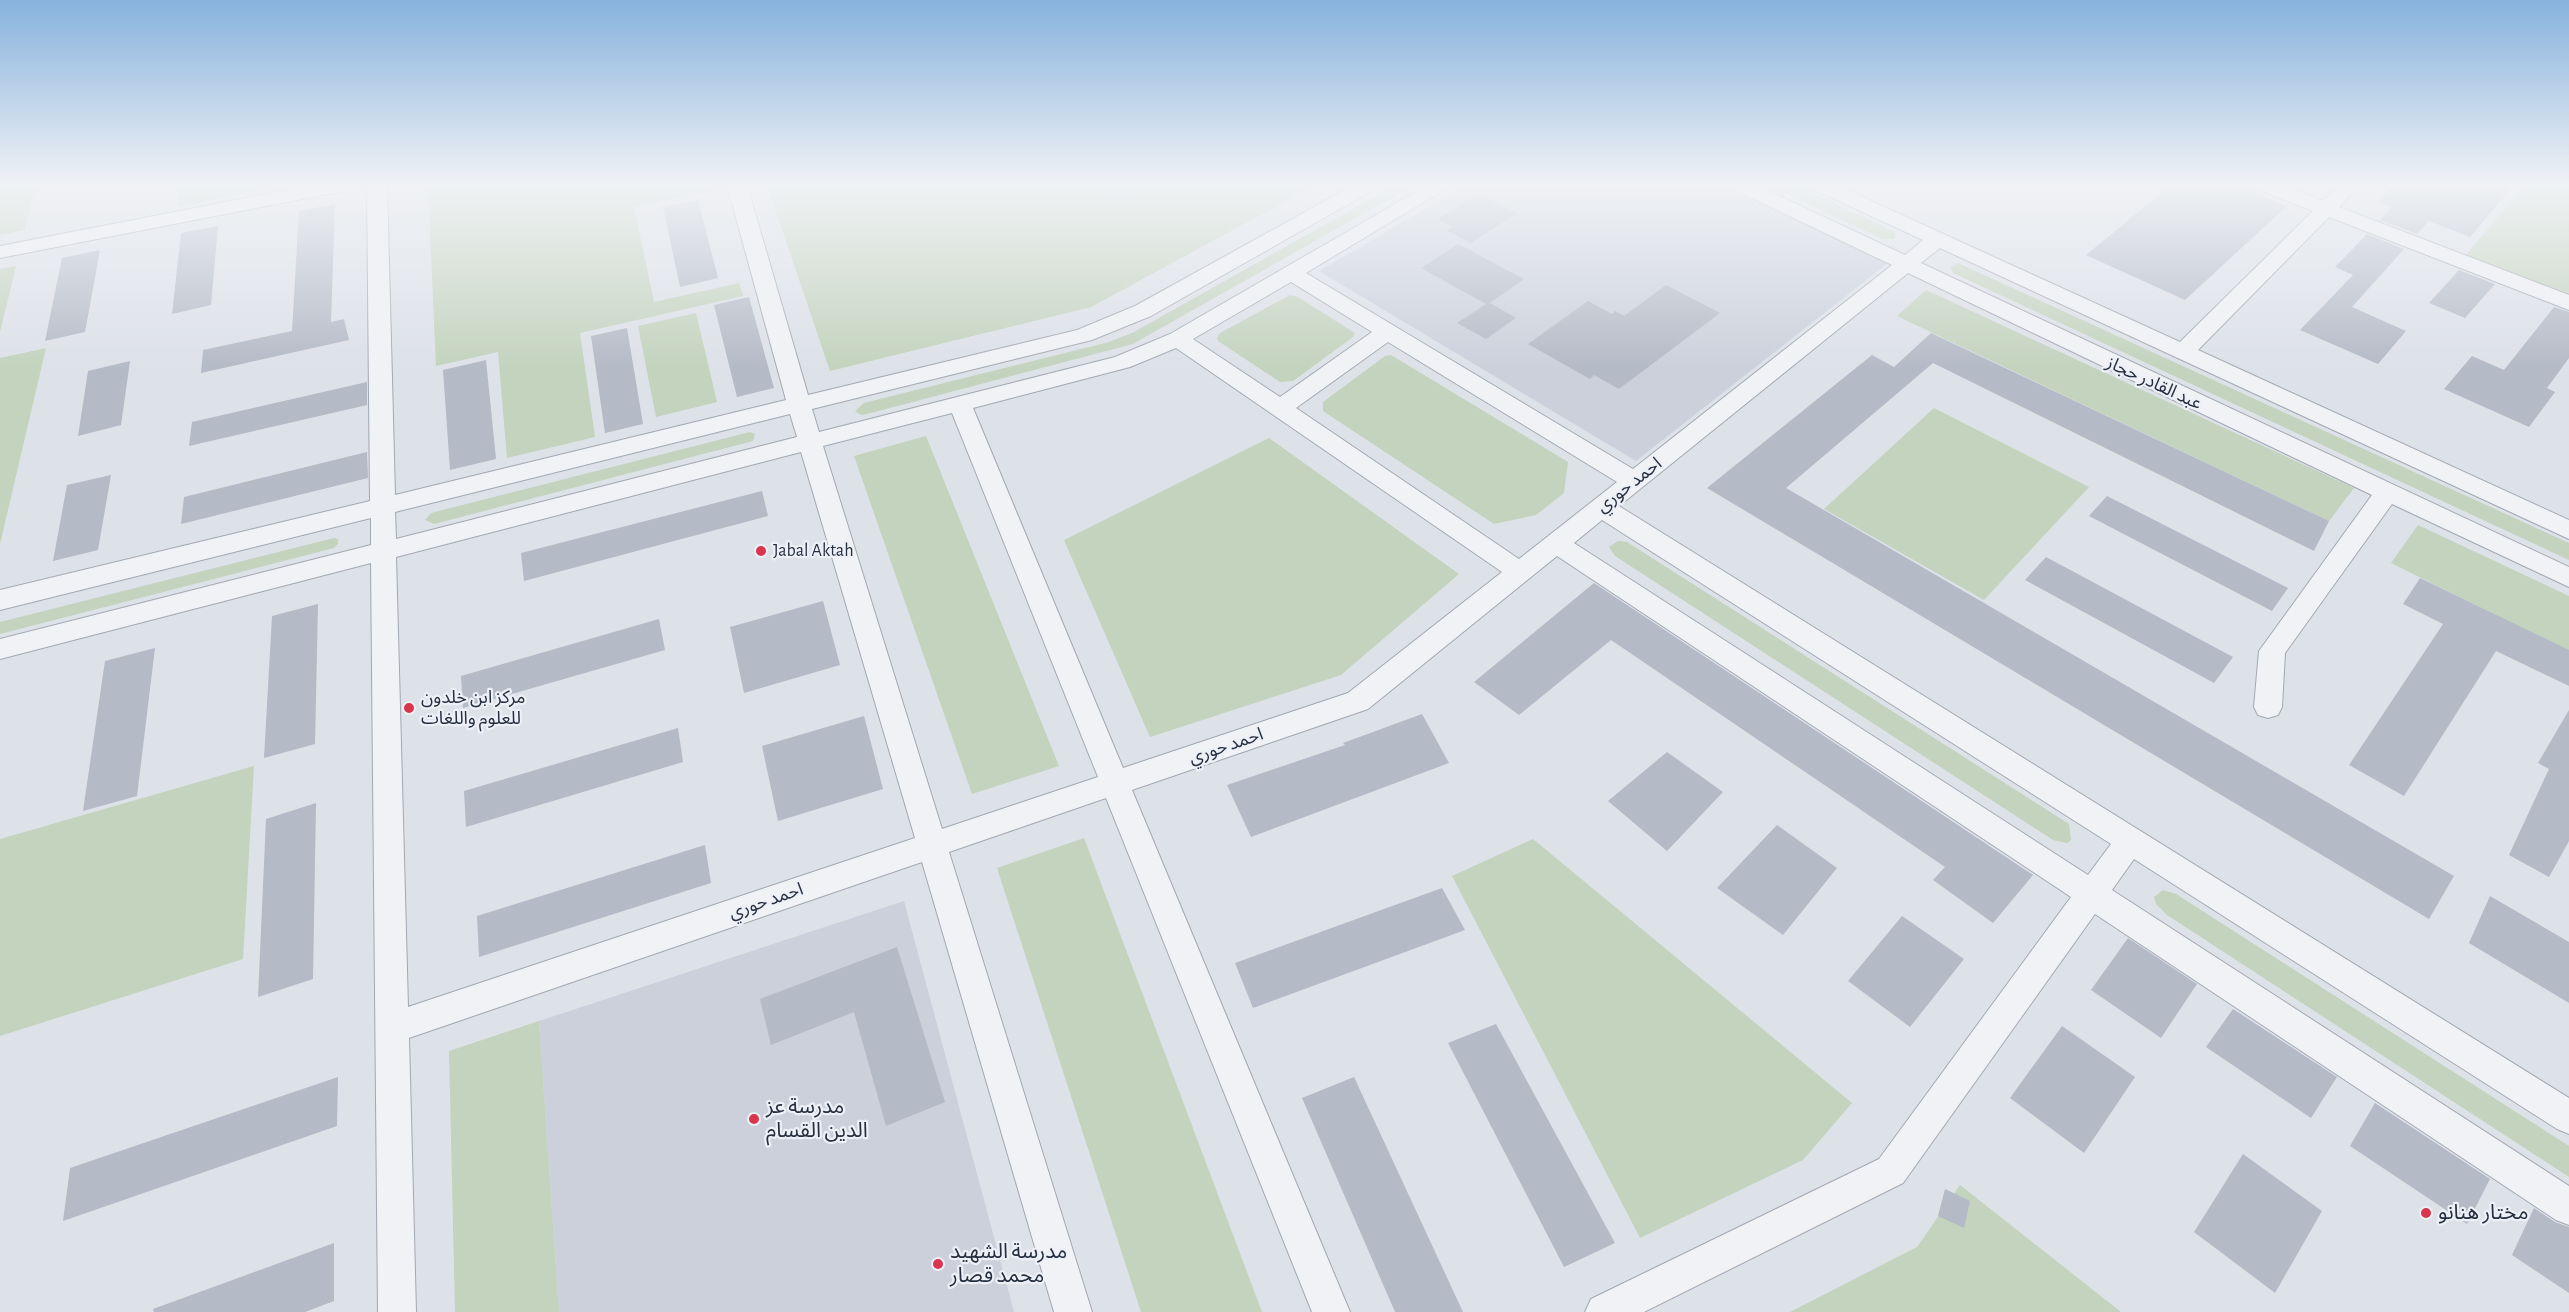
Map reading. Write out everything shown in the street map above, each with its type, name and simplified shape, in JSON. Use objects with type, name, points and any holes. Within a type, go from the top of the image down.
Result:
[{"type":"street","points":[[0,252],[30,246]]},
{"type":"street","points":[[378,246],[397,1312]]},
{"type":"street","points":[[754,246],[810,443],[1073,1312]]},
{"type":"street","points":[[0,600],[1084,334],[1143,311],[1259,246]]},
{"type":"street","points":[[0,649],[1122,362],[1178,339],[1336,246]]},
{"type":"street","name":"عبد القادر حجاز","points":[[1866,246],[2569,578]]},
{"type":"street","name":"احمد حوري","points":[[392,1028],[1358,701],[1929,246]]},
{"type":"street","points":[[1954,246],[2569,530]]},
{"type":"street","points":[[2182,352],[2289,246]]},
{"type":"street","points":[[2422,246],[2569,303]]},
{"type":"street","points":[[1290,273],[1634,481]]},
{"type":"street","points":[[1279,409],[1387,332]]},
{"type":"street","points":[[1178,339],[1520,572]]},
{"type":"street","points":[[960,405],[1331,1312]]},
{"type":"street","points":[[2268,707],[2271,651],[2387,493]]},
{"type":"street","points":[[1601,507],[2569,1117]]},
{"type":"street","points":[[1556,543],[2569,1207]]},
{"type":"street","points":[[1604,1312],[1891,1170],[2130,841]]},
{"type":"shaded area","points":[[1361,246],[1853,246],[1888,263],[1636,461],[1319,271]]},
{"type":"shaded area","name":"مدرسة عز الدين القسام","points":[[904,901],[1014,1312],[559,1312],[539,1021]]},
{"type":"green space","points":[[431,246],[642,246],[654,302],[739,283],[743,296],[580,333],[595,437],[507,458],[498,352],[436,366]]},
{"type":"green space","points":[[788,246],[1203,246],[1091,307],[830,371]]},
{"type":"green space","points":[[1286,246],[1306,246],[1133,344],[867,414],[861,415],[855,411],[864,403],[1109,342],[1134,332]]},
{"type":"green space","points":[[2473,246],[2569,246],[2569,304],[2460,262]]},
{"type":"green space","points":[[1958,263],[2569,543],[2569,560],[1953,273],[1950,267]]},
{"type":"green space","points":[[16,266],[0,332],[0,269]]},
{"type":"green space","points":[[1926,290],[2354,488],[2329,521],[1897,316]]},
{"type":"green space","points":[[1290,295],[1298,297],[1355,333],[1353,337],[1293,381],[1280,382],[1218,341],[1217,338],[1220,333]]},
{"type":"green space","points":[[696,313],[717,402],[656,417],[638,326]]},
{"type":"green space","points":[[46,348],[0,544],[0,358]]},
{"type":"green space","points":[[1391,355],[1568,462],[1564,493],[1536,515],[1494,524],[1323,411],[1323,402],[1385,356]]},
{"type":"green space","points":[[1934,408],[2089,487],[1984,600],[1824,509]]},
{"type":"green space","points":[[750,432],[755,434],[753,441],[434,524],[425,520],[431,513]]},
{"type":"green space","points":[[926,436],[1059,766],[972,794],[854,456]]},
{"type":"green space","points":[[1269,438],[1459,574],[1341,675],[1150,737],[1064,540]]},
{"type":"green space","points":[[2418,525],[2569,596],[2569,651],[2391,563]]},
{"type":"green space","points":[[334,538],[338,539],[338,544],[334,548],[0,634],[0,622]]},
{"type":"green space","points":[[1618,541],[1627,542],[2069,824],[2071,840],[2067,843],[2053,840],[1615,556],[1609,547]]},
{"type":"green space","points":[[254,766],[243,959],[0,1036],[0,839]]},
{"type":"green space","points":[[1084,838],[1262,1312],[1141,1312],[997,868]]},
{"type":"green space","points":[[1533,839],[1852,1103],[1803,1160],[1640,1238],[1452,876]]},
{"type":"green space","points":[[2163,890],[2176,894],[2569,1146],[2569,1177],[2167,915],[2156,904],[2154,897]]},
{"type":"green space","points":[[539,1021],[559,1312],[455,1312],[449,1051]]},
{"type":"green space","points":[[1960,1185],[2121,1312],[1790,1312],[1917,1247]]},
{"type":"building","points":[[180,246],[216,246],[211,305],[172,314]]},
{"type":"building","points":[[297,246],[334,246],[331,322],[344,319],[349,340],[201,373],[203,350],[292,331]]},
{"type":"building","points":[[671,246],[710,246],[718,278],[680,287]]},
{"type":"building","points":[[1455,246],[1462,246],[1524,279],[1490,303],[1516,318],[1486,339],[1457,323],[1486,304],[1421,268]]},
{"type":"building","points":[[2097,246],[2243,246],[2185,300],[2086,255]]},
{"type":"building","points":[[2355,246],[2397,246],[2404,249],[2352,307],[2406,331],[2378,364],[2300,330],[2353,275],[2335,267]]},
{"type":"building","points":[[100,250],[85,332],[45,341],[62,258]]},
{"type":"building","points":[[2459,270],[2495,284],[2465,318],[2429,303]]},
{"type":"building","points":[[1666,285],[1720,313],[1619,389],[1594,375],[1590,379],[1528,344],[1588,301],[1612,314],[1615,311],[1624,316]]},
{"type":"building","points":[[749,297],[774,388],[737,397],[714,305]]},
{"type":"building","points":[[2554,307],[2569,312],[2569,358],[2547,388],[2555,392],[2529,427],[2444,389],[2472,356],[2504,370]]},
{"type":"building","points":[[627,328],[643,424],[605,433],[591,336]]},
{"type":"building","points":[[1931,333],[2329,521],[2314,551],[1933,363],[1786,488],[2454,876],[2429,919],[1707,488],[1872,355],[1894,367]]},
{"type":"building","points":[[486,360],[496,459],[450,470],[443,370]]},
{"type":"building","points":[[130,361],[121,425],[78,436],[88,371]]},
{"type":"building","points":[[367,382],[367,405],[189,446],[192,422]]},
{"type":"building","points":[[367,452],[368,478],[181,524],[184,497]]},
{"type":"building","points":[[111,475],[98,550],[53,561],[67,485]]},
{"type":"building","points":[[762,491],[768,516],[524,581],[521,553]]},
{"type":"building","points":[[2107,496],[2288,588],[2272,611],[2089,516]]},
{"type":"building","points":[[2046,557],[2233,657],[2214,683],[2025,580]]},
{"type":"building","points":[[2420,578],[2569,650],[2569,686],[2496,651],[2404,796],[2349,765],[2443,624],[2403,604]]},
{"type":"building","points":[[1594,583],[2033,875],[1993,923],[1933,880],[1945,867],[1611,640],[1519,715],[1474,682]]},
{"type":"building","points":[[823,601],[840,665],[744,693],[730,627]]},
{"type":"building","points":[[318,604],[315,744],[264,758],[272,616]]},
{"type":"building","points":[[659,619],[665,650],[463,708],[461,676]]},
{"type":"building","points":[[155,648],[137,796],[83,811],[105,661]]},
{"type":"building","points":[[2569,710],[2569,841],[2549,877],[2509,855],[2549,769],[2538,763]]},
{"type":"building","points":[[1422,714],[1449,763],[1251,837],[1227,785],[1345,745],[1343,743]]},
{"type":"building","points":[[864,716],[883,789],[778,821],[762,746]]},
{"type":"building","points":[[678,728],[683,762],[466,827],[464,791]]},
{"type":"building","points":[[1667,752],[1723,792],[1667,851],[1608,801]]},
{"type":"building","points":[[316,803],[313,979],[258,997],[266,819]]},
{"type":"building","points":[[1777,825],[1837,868],[1783,935],[1717,888]]},
{"type":"building","points":[[705,845],[711,883],[479,957],[477,916]]},
{"type":"building","points":[[1442,888],[1465,930],[1253,1008],[1235,963]]},
{"type":"building","points":[[2490,896],[2569,942],[2569,1003],[2469,943]]},
{"type":"building","points":[[1902,916],[1964,959],[1910,1027],[1848,981]]},
{"type":"building","points":[[2128,938],[2197,984],[2161,1038],[2091,990]]},
{"type":"building","points":[[897,947],[945,1102],[886,1126],[854,1012],[771,1045],[760,999]]},
{"type":"building","points":[[2233,1009],[2337,1077],[2311,1118],[2206,1047]]},
{"type":"building","points":[[1496,1024],[1615,1243],[1564,1267],[1448,1043]]},
{"type":"building","points":[[2062,1026],[2135,1077],[2084,1153],[2010,1098]]},
{"type":"building","points":[[338,1077],[337,1126],[63,1221],[70,1168]]},
{"type":"building","points":[[1354,1077],[1463,1312],[1395,1312],[1302,1098]]},
{"type":"building","points":[[2375,1103],[2490,1179],[2467,1224],[2350,1146]]},
{"type":"building","points":[[2243,1154],[2322,1211],[2275,1293],[2194,1232]]},
{"type":"building","points":[[1945,1189],[1970,1201],[1964,1228],[1938,1216]]},
{"type":"building","points":[[2534,1208],[2555,1222],[2569,1227],[2569,1293],[2512,1255]]},
{"type":"building","points":[[334,1243],[334,1301],[305,1312],[154,1312],[153,1309]]},
{"type":"place","name":"Jabal Aktah","points":[[761,551]]},
{"type":"place","name":"مركز ابن خلدون للعلوم واللغات","points":[[409,708]]},
{"type":"place","name":"مدرسة عز الدين القسام","points":[[754,1119]]},
{"type":"place","name":"مختار هنانو","points":[[2426,1213]]},
{"type":"place","name":"مدرسة الشهيد محمد قصار","points":[[938,1264]]}]
